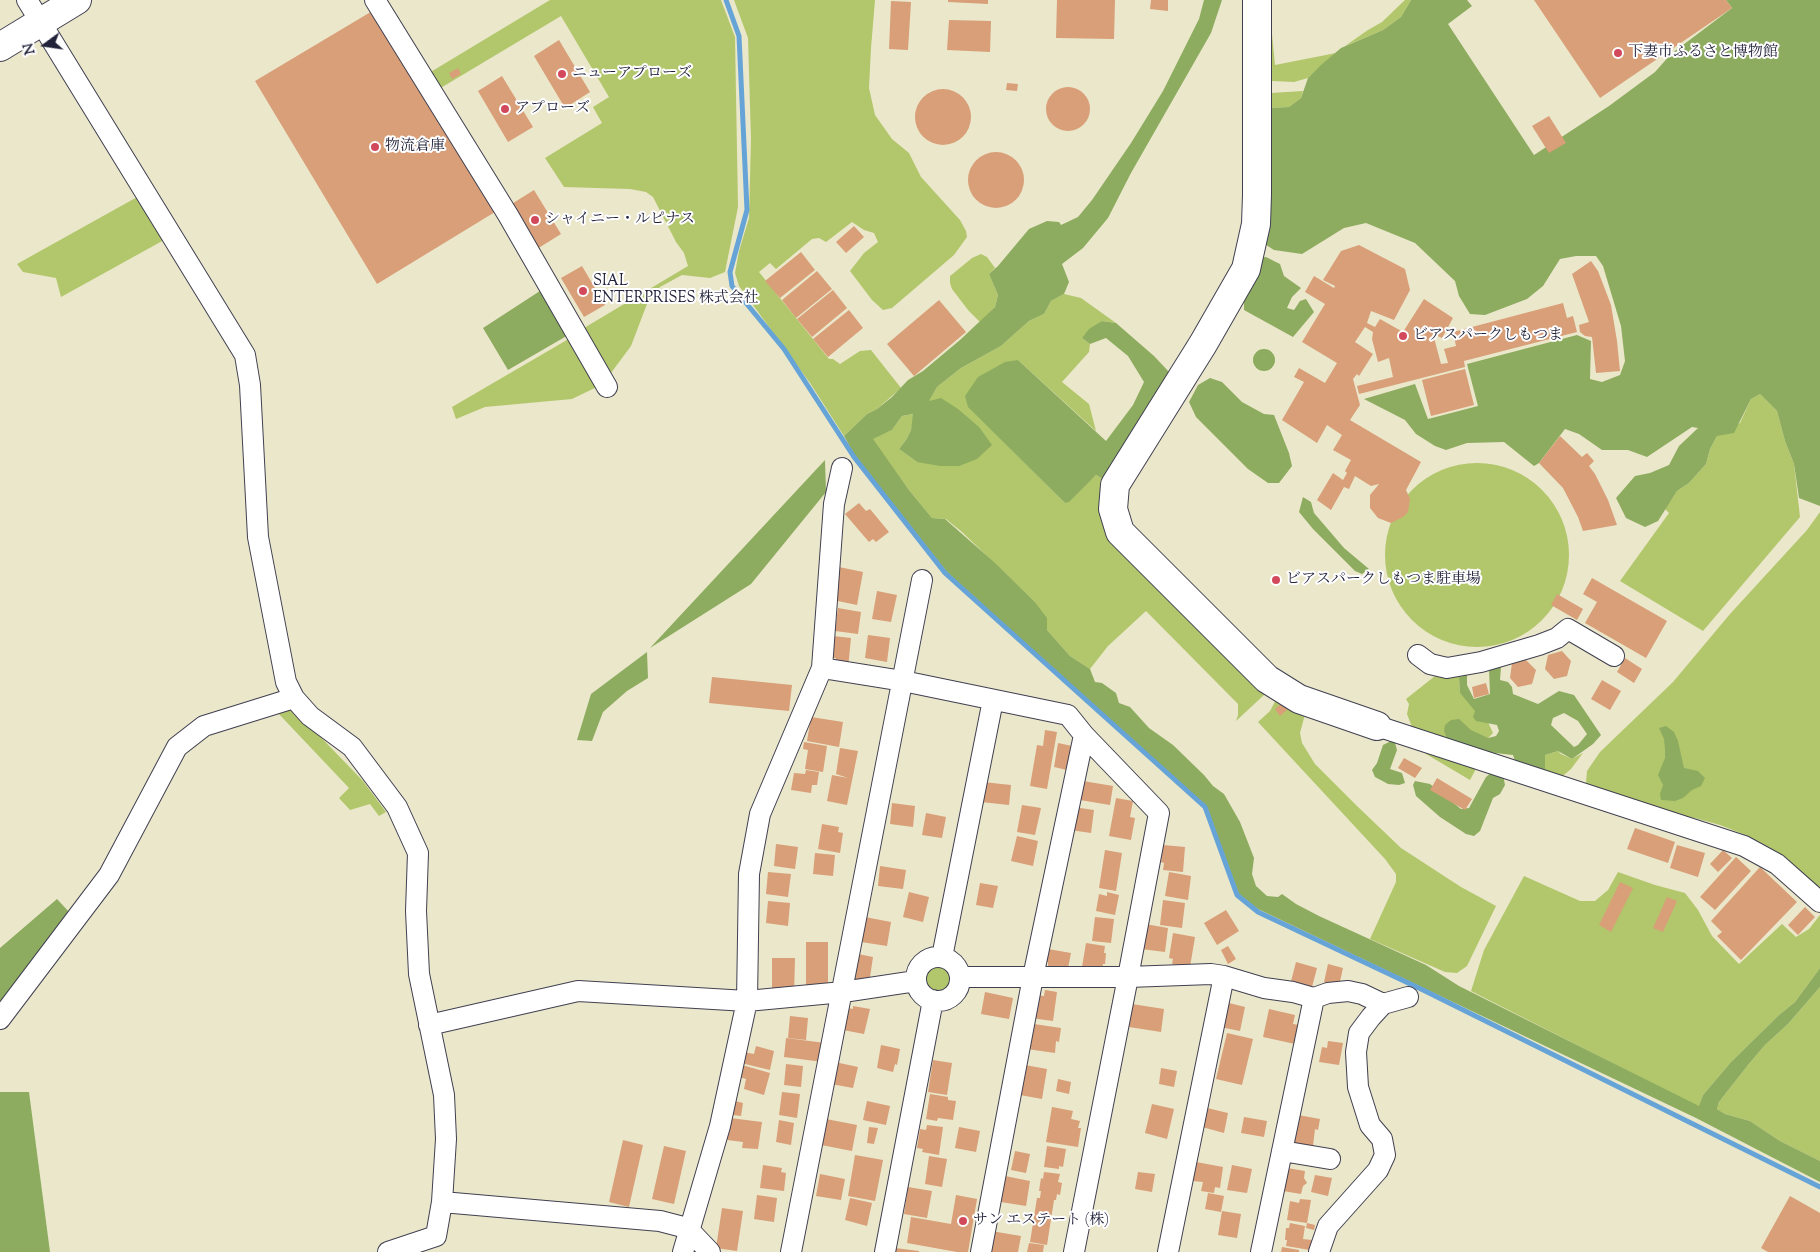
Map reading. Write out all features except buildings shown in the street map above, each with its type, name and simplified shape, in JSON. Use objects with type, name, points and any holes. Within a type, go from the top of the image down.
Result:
[{"type":"street","points":[[0,47],[34,11],[77,0]]},
{"type":"street","points":[[375,0],[508,215],[607,387]]},
{"type":"street","points":[[1257,0],[1256,224],[1246,269],[1115,485],[1113,509],[1120,532],[1267,679],[1299,699],[1744,846],[1777,864],[1820,902]]},
{"type":"street","points":[[34,11],[245,355],[250,385],[258,537],[286,682],[294,698],[310,716],[352,747],[397,807],[418,853],[416,911],[419,974],[444,1095],[446,1139],[442,1202],[436,1236],[388,1252]]},
{"type":"street","points":[[684,1252],[720,1126],[747,1001],[749,874],[760,814],[822,668],[834,504],[842,468]]},
{"type":"street","points":[[791,1252],[922,580]]},
{"type":"street","points":[[1418,655],[1430,664],[1446,668],[1480,662],[1539,645],[1557,638],[1568,629],[1614,656]]},
{"type":"street","points":[[822,668],[903,681],[1068,715],[1084,735],[1159,813],[1074,1252]]},
{"type":"street","points":[[0,1018],[109,875],[177,747],[204,726],[294,698]]},
{"type":"street","points":[[942,957],[994,700]]},
{"type":"street","points":[[981,1252],[1033,977],[1084,735]]},
{"type":"street","points":[[942,957],[954,964],[960,977],[959,984],[952,995],[940,1000],[933,1000],[922,993],[916,981],[919,968],[924,962],[929,958],[942,957]]},
{"type":"street","points":[[960,977],[1128,977],[1211,974],[1264,988],[1294,992],[1314,998],[1328,993],[1348,991],[1362,994],[1383,1004]]},
{"type":"street","points":[[1168,1252],[1224,976]]},
{"type":"street","points":[[430,1025],[578,991],[747,1001],[843,992],[916,981]]},
{"type":"street","points":[[1319,1252],[1328,1226],[1378,1170],[1385,1155],[1382,1139],[1370,1125],[1358,1087],[1356,1052],[1359,1033],[1371,1016],[1383,1004],[1408,997]]},
{"type":"street","points":[[1261,1252],[1314,998]]},
{"type":"street","points":[[885,1252],[933,1000]]},
{"type":"street","points":[[1282,1151],[1330,1159]]},
{"type":"street","points":[[442,1202],[660,1221],[683,1227],[690,1231],[710,1252]]},
{"type":"green space","points":[[550,0],[721,0],[735,37],[738,207],[725,272],[710,278],[682,275],[660,287],[647,304],[631,346],[608,377],[584,328],[688,266],[684,253],[676,242],[653,197],[646,192],[630,189],[564,187],[545,158],[602,123],[593,107],[609,97],[561,16],[439,89],[429,73]]},
{"type":"green space","points":[[734,0],[875,0],[869,88],[875,115],[892,139],[909,153],[921,177],[960,220],[966,231],[967,237],[954,255],[892,308],[883,310],[872,300],[850,271],[864,253],[878,242],[874,233],[864,230],[852,222],[826,242],[819,238],[812,239],[776,269],[770,263],[759,272],[829,359],[833,359],[840,364],[860,351],[871,350],[901,388],[877,409],[867,414],[844,436],[810,383],[739,286],[735,273],[739,251],[749,218],[751,139],[748,38]]},
{"type":"green space","points":[[1204,0],[1222,0],[1211,33],[1131,173],[1108,218],[1083,248],[1062,264],[1069,282],[1064,294],[1051,301],[1044,314],[1029,321],[1001,346],[961,368],[937,387],[929,401],[941,398],[958,409],[979,427],[992,445],[977,459],[959,466],[940,466],[917,462],[899,449],[911,430],[913,414],[902,416],[892,430],[873,439],[909,490],[932,518],[945,519],[994,562],[1034,601],[1047,618],[1047,630],[1070,656],[1090,669],[1095,682],[1102,683],[1116,693],[1119,703],[1130,707],[1149,728],[1173,745],[1213,786],[1224,794],[1240,822],[1254,858],[1252,874],[1256,886],[1267,896],[1278,897],[1282,894],[1319,916],[1426,965],[1459,986],[1699,1106],[1703,1095],[1731,1062],[1795,1002],[1820,968],[1820,987],[1788,1024],[1765,1045],[1748,1065],[1719,1102],[1717,1109],[1725,1114],[1750,1121],[1780,1141],[1820,1161],[1820,1182],[1696,1118],[1258,909],[1239,894],[1206,807],[947,572],[855,456],[844,436],[867,414],[892,397],[908,380],[923,371],[960,340],[995,307],[998,295],[989,274],[1029,229],[1047,221],[1059,222],[1061,225],[1078,217],[1131,143],[1163,91],[1199,19]]},
{"type":"green space","points":[[1405,0],[1411,0],[1401,17],[1383,30],[1345,46],[1382,22]]},
{"type":"green space","points":[[1411,0],[1467,0],[1472,6],[1448,24],[1534,155],[1609,106],[1655,72],[1671,54],[1732,8],[1726,0],[1820,0],[1820,506],[1799,498],[1794,464],[1785,441],[1777,411],[1760,394],[1751,399],[1734,433],[1717,436],[1710,449],[1706,464],[1689,483],[1677,491],[1658,521],[1645,527],[1626,518],[1616,498],[1635,476],[1650,473],[1669,465],[1679,446],[1698,428],[1692,427],[1647,457],[1628,450],[1602,450],[1579,434],[1565,429],[1539,463],[1534,466],[1504,442],[1467,443],[1446,450],[1435,446],[1416,434],[1405,420],[1364,399],[1415,384],[1428,419],[1478,406],[1467,364],[1577,335],[1591,341],[1590,379],[1602,382],[1620,375],[1625,361],[1621,326],[1603,266],[1596,256],[1576,256],[1560,259],[1543,286],[1527,299],[1485,315],[1470,314],[1459,296],[1455,281],[1415,243],[1366,223],[1344,228],[1302,254],[1274,250],[1263,243],[1269,108],[1289,107],[1301,98],[1308,78],[1321,65],[1341,48],[1383,30],[1401,17]]},
{"type":"green space","points":[[1265,29],[1272,34],[1275,65],[1336,53],[1308,78],[1294,82],[1272,81],[1265,75]]},
{"type":"green space","points":[[1303,91],[1301,98],[1289,107],[1269,108],[1267,97],[1271,93]]},
{"type":"green space","points":[[139,196],[164,240],[61,297],[56,278],[23,272],[17,264]]},
{"type":"green space","points":[[981,254],[987,257],[995,268],[989,274],[998,295],[995,307],[980,322],[952,289],[950,276],[972,258]]},
{"type":"green space","points":[[1266,257],[1280,264],[1284,276],[1301,288],[1292,297],[1287,308],[1294,310],[1300,301],[1306,299],[1314,312],[1293,337],[1244,310],[1244,300],[1257,258]]},
{"type":"green space","points":[[543,289],[570,334],[508,370],[483,328]]},
{"type":"green space","points":[[1064,294],[1081,298],[1116,323],[1102,321],[1082,338],[1090,344],[1089,352],[1062,382],[1089,404],[1096,431],[1018,360],[968,406],[1065,503],[1096,475],[1105,480],[1103,495],[1267,690],[1236,721],[1238,704],[1146,611],[1108,646],[1090,669],[1070,656],[1047,630],[1034,601],[962,532],[946,519],[932,518],[872,439],[892,430],[902,416],[914,414],[911,430],[899,449],[917,462],[928,402],[937,387],[961,368],[1001,346],[1029,321],[1044,314],[1051,301]]},
{"type":"green space","points":[[1102,321],[1116,323],[1154,356],[1170,373],[1105,480],[1096,475],[1069,502],[1065,503],[968,407],[965,396],[978,377],[1005,362],[1018,360],[1106,441],[1133,405],[1144,382],[1128,356],[1106,338],[1090,344],[1082,338],[1089,329]]},
{"type":"green space","points":[[572,337],[601,385],[572,399],[485,407],[456,419],[452,407]]},
{"type":"green space","points":[[1264,349],[1272,352],[1275,360],[1272,368],[1264,371],[1256,368],[1253,360],[1256,352]]},
{"type":"green space","points":[[1210,378],[1222,382],[1242,402],[1264,414],[1274,415],[1292,466],[1279,483],[1268,483],[1248,469],[1196,417],[1189,402],[1198,385]]},
{"type":"green space","points":[[1760,394],[1777,411],[1785,441],[1794,464],[1800,517],[1703,631],[1620,581],[1669,513],[1665,509],[1677,491],[1689,483],[1706,464],[1710,449],[1717,436],[1740,423],[1751,399]]},
{"type":"green space","points":[[825,460],[826,492],[751,584],[650,648]]},
{"type":"green space","points":[[1468,463],[1486,463],[1512,470],[1528,478],[1542,490],[1554,504],[1562,520],[1569,546],[1569,564],[1562,590],[1554,606],[1542,620],[1528,632],[1504,643],[1486,647],[1468,647],[1450,643],[1426,632],[1400,606],[1389,582],[1385,564],[1385,546],[1389,528],[1400,504],[1426,478],[1450,467]]},
{"type":"green space","points":[[1303,497],[1311,502],[1314,513],[1344,548],[1369,569],[1362,574],[1355,571],[1313,529],[1299,512]]},
{"type":"green space","points":[[1820,512],[1820,889],[1781,854],[1748,836],[1695,818],[1656,813],[1596,791],[1586,783],[1587,771],[1600,752],[1673,682],[1730,614],[1807,530]]},
{"type":"green space","points":[[647,652],[648,678],[627,691],[603,712],[592,741],[577,740],[591,694]]},
{"type":"green space","points":[[1501,667],[1500,680],[1508,682],[1512,687],[1513,694],[1538,704],[1559,691],[1574,695],[1601,735],[1593,744],[1572,759],[1558,751],[1545,755],[1543,774],[1516,764],[1513,755],[1478,751],[1448,741],[1444,731],[1445,725],[1451,720],[1459,719],[1471,730],[1488,738],[1496,736],[1499,731],[1497,725],[1476,721],[1473,717],[1475,711],[1460,693],[1459,677],[1467,675],[1467,685],[1474,699],[1490,694],[1489,669]],"holes":[[[1564,713],[1578,721],[1587,734],[1574,747],[1551,725],[1553,718]]]},
{"type":"green space","points":[[1459,674],[1460,693],[1488,722],[1493,733],[1488,738],[1464,746],[1428,736],[1412,727],[1407,714],[1409,704],[1406,699],[1435,676]]},
{"type":"green space","points":[[1278,696],[1307,712],[1300,733],[1302,743],[1315,764],[1357,806],[1401,848],[1461,887],[1496,906],[1467,966],[1457,973],[1445,972],[1370,939],[1396,882],[1396,874],[1385,859],[1258,722],[1270,711]]},
{"type":"green space","points":[[288,708],[307,723],[363,781],[386,812],[379,816],[370,804],[350,810],[339,798],[349,788],[277,712]]},
{"type":"green space","points":[[1666,726],[1674,732],[1678,741],[1684,768],[1698,771],[1705,778],[1701,786],[1675,801],[1661,800],[1660,794],[1663,785],[1658,775],[1665,758],[1665,749],[1664,739],[1659,728]]},
{"type":"green space","points":[[1391,741],[1395,743],[1397,750],[1390,769],[1402,773],[1405,783],[1399,785],[1388,784],[1375,777],[1372,770],[1377,763],[1383,745]]},
{"type":"green space","points":[[1429,746],[1478,765],[1470,780],[1426,754]]},
{"type":"green space","points":[[1558,751],[1572,759],[1583,753],[1571,769],[1559,779],[1533,768],[1545,755]]},
{"type":"green space","points":[[1492,772],[1503,775],[1505,785],[1500,794],[1493,798],[1480,831],[1474,836],[1466,834],[1440,817],[1416,796],[1413,785],[1415,781],[1430,784],[1461,809],[1469,808],[1486,777]]},
{"type":"green space","points":[[1618,872],[1685,893],[1698,910],[1712,936],[1739,964],[1782,924],[1796,937],[1809,929],[1820,915],[1820,968],[1795,1002],[1731,1062],[1703,1095],[1699,1107],[1471,991],[1484,950],[1524,876],[1580,901],[1595,901],[1608,890]]},
{"type":"green space","points":[[57,899],[70,913],[0,1009],[0,948]]},
{"type":"green space","points":[[938,964],[948,968],[952,978],[948,988],[938,992],[928,988],[924,978],[928,968]]},
{"type":"green space","points":[[1820,987],[1820,1161],[1780,1141],[1750,1121],[1725,1114],[1717,1109],[1719,1102],[1748,1065],[1765,1045],[1788,1024]]},
{"type":"green space","points":[[0,1092],[29,1092],[50,1252],[0,1252]]},
{"type":"waterway","points":[[726,0],[739,36],[747,210],[730,272],[732,286],[784,349],[854,457],[945,573],[1205,807],[1237,895],[1258,912],[1423,990],[1820,1187]]},
{"type":"place","name":"下妻市ふるさと博物館","points":[[1618,53]]},
{"type":"place","name":"ニューアプローズ","points":[[562,74]]},
{"type":"place","name":"アプローズ","points":[[505,109]]},
{"type":"place","name":"物流倉庫","points":[[375,147]]},
{"type":"place","name":"シャイニー・ルピナス","points":[[535,220]]},
{"type":"place","name":"SIAL ENTERPRISES 株式会社","points":[[583,291]]},
{"type":"place","name":"ビアスパークしもつま","points":[[1403,336]]},
{"type":"place","name":"ビアスパークしもつま駐車場","points":[[1276,580]]},
{"type":"place","name":"サン エステート (株)","points":[[963,1221]]}]
